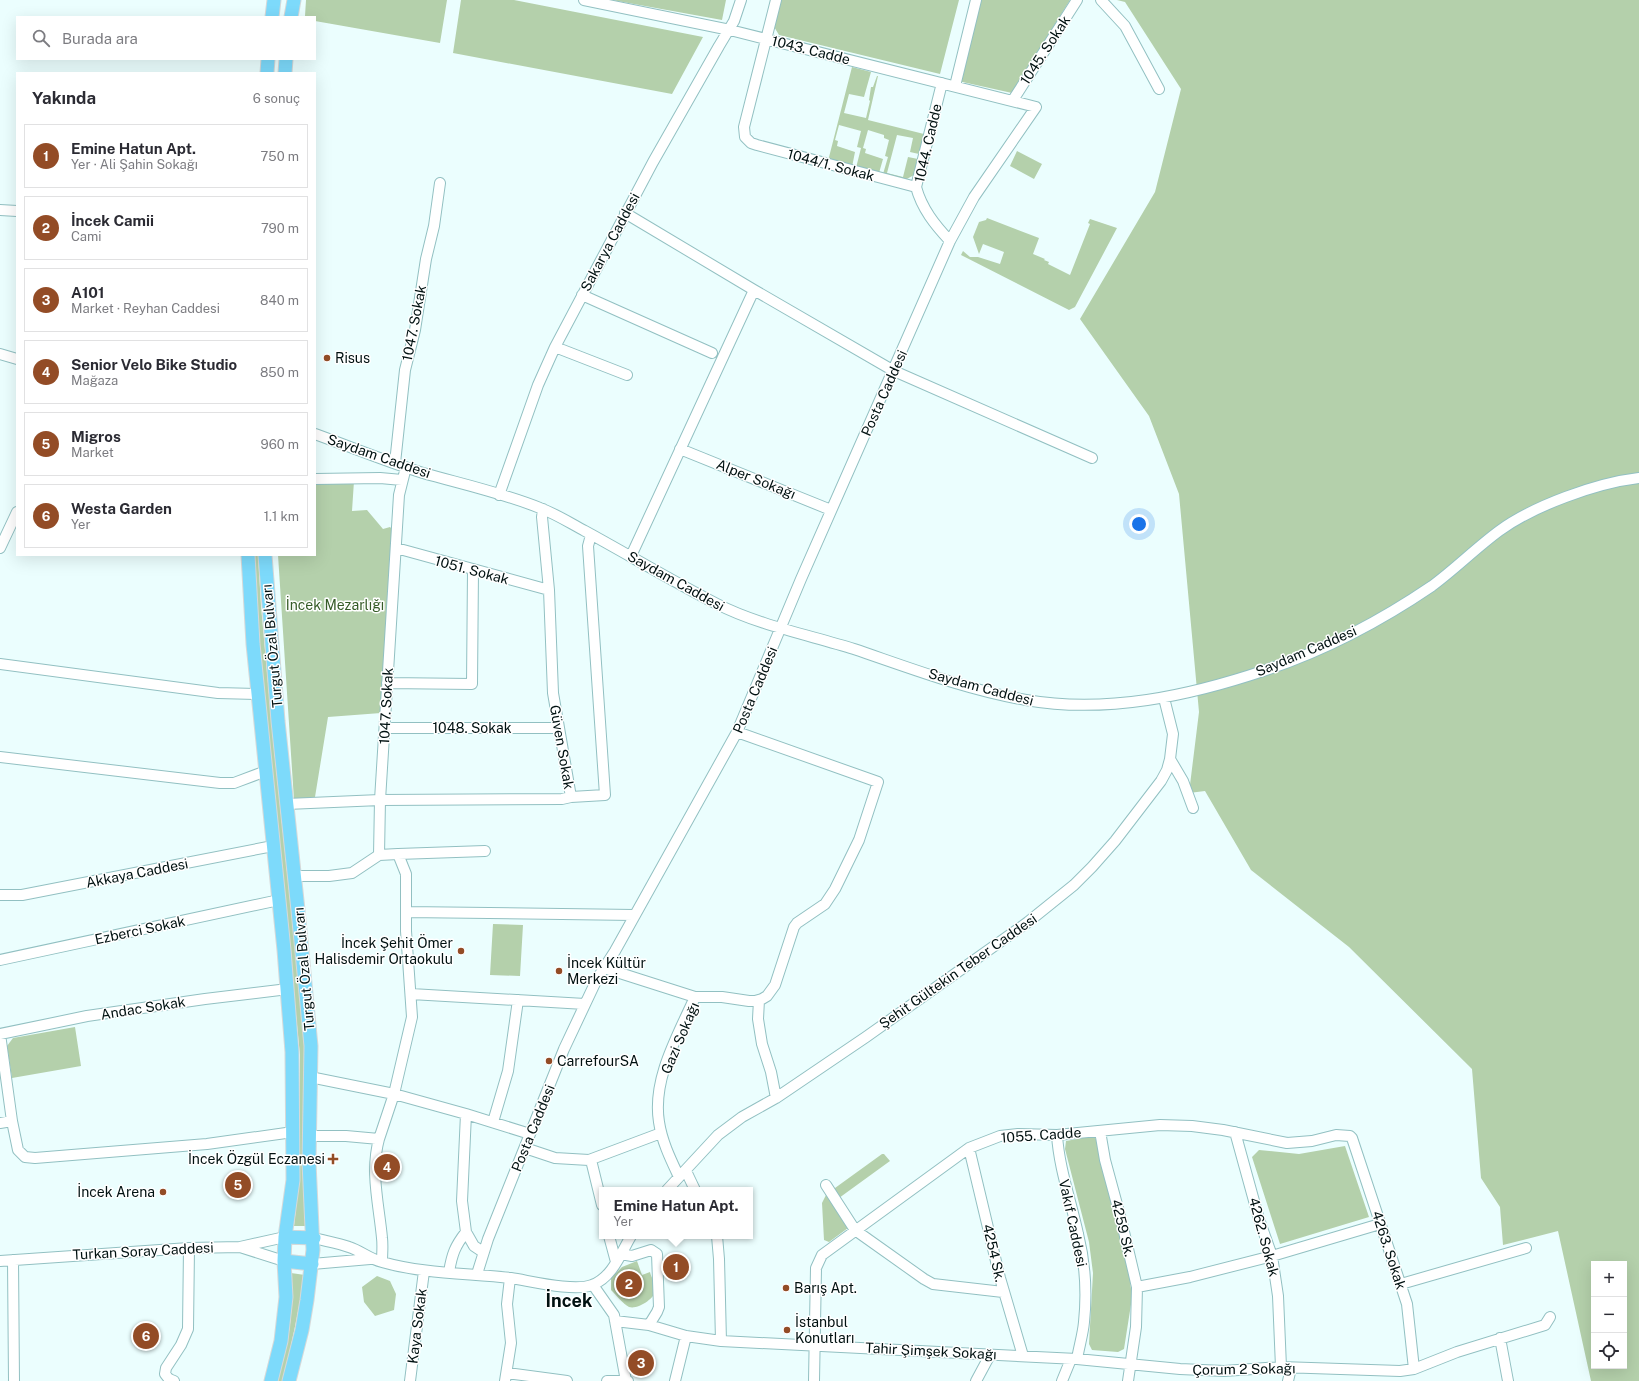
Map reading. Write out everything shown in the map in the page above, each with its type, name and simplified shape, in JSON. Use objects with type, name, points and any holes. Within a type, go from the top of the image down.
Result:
[{"type":"main road","points":[[272,16],[274,0]]},
{"type":"main road","points":[[292,16],[294,0]]},
{"type":"main road","points":[[267,72],[268,60]]},
{"type":"main road","points":[[285,72],[286,60]]},
{"type":"main road","name":"Turgut Özal Bulvarı","points":[[248,556],[258,694],[288,989],[292,1052],[293,1180],[284,1261],[286,1297],[284,1324],[278,1358],[271,1381]]},
{"type":"main road","name":"Turgut Özal Bulvarı","points":[[265,556],[272,658],[311,1046],[309,1182],[314,1238],[312,1264],[302,1330],[289,1381]]},
{"type":"main road","points":[[286,1237],[314,1238]]},
{"type":"main road","points":[[284,1261],[312,1264]]},
{"type":"street","name":"1043. Cadde","points":[[584,0],[730,30],[1036,107]]},
{"type":"street","name":"Sakarya Caddesi","points":[[500,495],[538,385],[555,347],[625,213],[719,46],[730,30],[737,15],[741,0]]},
{"type":"street","points":[[767,39],[776,0]]},
{"type":"street","points":[[955,86],[976,0]]},
{"type":"street","name":"1045. Sokak","points":[[1013,100],[1077,0]]},
{"type":"street","points":[[1101,0],[1125,26],[1159,89]]},
{"type":"street","name":"1044/1. Sokak","points":[[767,39],[744,127],[745,136],[748,140],[758,145],[916,187]]},
{"type":"street","name":"1044. Cadde","points":[[942,83],[916,187],[928,214],[950,241]]},
{"type":"street","name":"Posta Caddesi","points":[[477,1274],[483,1252],[564,1049],[597,979],[737,732],[831,510],[894,371],[950,241],[974,198],[1036,107]]},
{"type":"street","name":"1047. Sokak","points":[[395,464],[405,370],[415,330],[426,259],[434,226],[440,183]]},
{"type":"street","points":[[0,210],[16,211]]},
{"type":"street","points":[[625,213],[894,371],[1092,458]]},
{"type":"street","points":[[631,556],[754,290]]},
{"type":"street","points":[[582,295],[712,353]]},
{"type":"street","points":[[555,347],[628,374]]},
{"type":"street","points":[[0,354],[16,359]]},
{"type":"street","name":"Saydam Caddesi","points":[[316,434],[395,464],[544,509],[726,608],[746,616],[979,690],[1029,701],[1064,704],[1108,704],[1164,698],[1257,673],[1313,651],[1374,621],[1435,584],[1500,531],[1529,512],[1568,497],[1603,486],[1639,478]]},
{"type":"street","name":"Alper Sokağı","points":[[680,449],[831,510]]},
{"type":"street","name":"1047. Sokak","points":[[379,855],[380,800],[399,495],[406,467]]},
{"type":"street","name":"Saydam Caddesi","points":[[316,478],[380,478],[402,480]]},
{"type":"street","name":"Güven Sokak","points":[[287,804],[380,800],[562,799],[571,797],[553,693],[549,590],[542,517],[544,509]]},
{"type":"street","points":[[1,543],[16,514]]},
{"type":"street","points":[[571,797],[605,795],[588,546],[591,534]]},
{"type":"street","name":"1051. Sokak","points":[[396,548],[549,590]]},
{"type":"street","points":[[387,683],[472,684],[473,570]]},
{"type":"street","points":[[0,664],[218,692],[258,694]]},
{"type":"street","name":"Şehit Gültekin Teber Caddesi","points":[[670,1187],[718,1135],[742,1117],[776,1098],[866,1037],[1028,922],[1063,895],[1092,867],[1115,841],[1161,782],[1167,770],[1173,734],[1164,698]]},
{"type":"street","name":"1048. Sokak","points":[[385,728],[559,728]]},
{"type":"street","points":[[737,732],[878,782],[859,840],[838,884],[825,904],[797,923],[790,937],[775,985],[767,996],[759,1000],[758,1019],[762,1044],[771,1072],[776,1098]]},
{"type":"street","points":[[0,757],[220,783],[234,783],[266,771]]},
{"type":"street","points":[[1170,759],[1183,780],[1193,808]]},
{"type":"street","name":"Akkaya Caddesi","points":[[0,895],[22,895],[273,846]]},
{"type":"street","points":[[295,876],[330,876],[352,873],[379,855],[485,852]]},
{"type":"street","points":[[382,1262],[382,1239],[374,1176],[375,1153],[394,1094],[412,1017],[406,912],[406,874],[398,854]]},
{"type":"street","name":"Ezberci Sokak","points":[[0,960],[279,900]]},
{"type":"street","points":[[406,912],[634,915]]},
{"type":"street","points":[[604,968],[695,997]]},
{"type":"street","name":"Andac Sokak","points":[[0,1034],[87,1016],[288,989]]},
{"type":"street","points":[[411,994],[585,1004]]},
{"type":"street","name":"Gazi Sokağı","points":[[693,1187],[667,1152],[661,1133],[658,1110],[661,1082],[673,1047],[695,997],[722,997],[749,1001],[759,1000]]},
{"type":"street","points":[[493,1122],[508,1072],[518,1000]]},
{"type":"street","points":[[0,1034],[12,1121],[18,1150],[25,1157],[35,1158],[207,1144],[293,1132]]},
{"type":"street","points":[[310,1078],[394,1094],[530,1134]]},
{"type":"street","points":[[466,1114],[462,1200],[466,1232],[474,1246],[483,1252]]},
{"type":"street","points":[[0,1123],[12,1121]]},
{"type":"street","name":"1055. Cadde","points":[[814,1381],[816,1268],[818,1261],[822,1255],[855,1230],[969,1148],[1000,1136],[1018,1134],[1057,1134],[1144,1126],[1192,1126],[1235,1132],[1287,1143],[1312,1141],[1336,1135],[1350,1136]]},
{"type":"street","name":"4259 Sk.","points":[[1100,1131],[1105,1160],[1137,1286],[1136,1327],[1128,1381]]},
{"type":"street","name":"4262. Sokak","points":[[1235,1132],[1259,1220],[1272,1256],[1278,1296],[1280,1368]]},
{"type":"street","points":[[525,1148],[555,1158],[591,1160],[661,1133]]},
{"type":"street","name":"Vakıf Caddesi","points":[[1057,1134],[1059,1158],[1078,1235],[1084,1274],[1085,1299],[1084,1324],[1074,1359],[1062,1381]]},
{"type":"street","points":[[309,1136],[346,1136],[379,1139]]},
{"type":"street","name":"4263. Sokak","points":[[1350,1136],[1352,1138],[1407,1304],[1414,1369]]},
{"type":"street","name":"4254 Sk.","points":[[969,1148],[1003,1292],[1022,1356]]},
{"type":"street","points":[[591,1160],[599,1193]]},
{"type":"street","points":[[826,1185],[855,1230],[924,1279],[933,1284],[1003,1292]]},
{"type":"street","points":[[1137,1286],[1190,1276],[1272,1256],[1380,1224]]},
{"type":"street","points":[[449,1272],[451,1256],[456,1245],[466,1232]]},
{"type":"street","points":[[240,1247],[286,1237]]},
{"type":"street","points":[[314,1238],[347,1246],[370,1259]]},
{"type":"street","points":[[610,1239],[618,1258]]},
{"type":"street","points":[[312,1264],[370,1259],[424,1271],[477,1274],[583,1287],[592,1285],[604,1278],[629,1239]]},
{"type":"street","points":[[717,1239],[721,1341]]},
{"type":"street","name":"Turkan Soray Caddesi","points":[[0,1260],[189,1248],[240,1247],[284,1261]]},
{"type":"street","points":[[174,1381],[169,1379],[165,1374],[166,1368],[181,1345],[188,1329],[189,1248]]},
{"type":"street","points":[[1401,1284],[1526,1248]]},
{"type":"street","points":[[618,1258],[632,1256],[651,1250],[657,1254],[659,1307],[649,1325]]},
{"type":"street","points":[[13,1260],[14,1381]]},
{"type":"street","name":"Kaya Sokak","points":[[410,1381],[424,1271]]},
{"type":"street","points":[[510,1278],[507,1304],[511,1343],[506,1377],[567,1381]]},
{"type":"street","points":[[592,1285],[610,1308],[615,1321],[627,1381],[607,1381]]},
{"type":"street","name":"Çorum 2 Sokağı","points":[[1074,1359],[1130,1364],[1223,1376],[1280,1368],[1400,1371],[1414,1369],[1457,1352],[1546,1325],[1550,1317]]},
{"type":"street","name":"Tahir Şimşek Sokağı","points":[[615,1321],[649,1325],[686,1336],[721,1341],[815,1344],[1074,1359]]},
{"type":"street","points":[[675,1381],[686,1336]]},
{"type":"street","points":[[1500,1338],[1508,1381]]},
{"type":"street","points":[[976,1381],[990,1355]]},
{"type":"street","points":[[1288,1381],[1291,1368]]},
{"type":"green space","points":[[306,0],[447,0],[440,43],[316,21],[316,16],[305,16]]},
{"type":"green space","points":[[461,0],[514,0],[703,37],[672,94],[453,53]]},
{"type":"green space","points":[[612,0],[726,0],[722,20]]},
{"type":"green space","points":[[779,0],[959,0],[940,74],[779,35],[773,25]]},
{"type":"green space","points":[[979,0],[1070,0],[1012,93],[958,81]]},
{"type":"green space","points":[[1117,0],[1639,0],[1639,1381],[1591,1381],[1558,1231],[1503,1245],[1500,1207],[1481,1178],[1472,1069],[1349,947],[1251,870],[1205,791],[1189,793],[1199,712],[1179,494],[1149,416],[1080,319],[1155,192],[1181,89],[1125,2]]},
{"type":"green space","points":[[852,67],[871,72],[864,97],[849,94],[844,113],[866,118],[870,101],[871,87],[873,87],[878,76],[868,120],[924,134],[919,154],[910,152],[913,138],[897,135],[887,173],[903,177],[908,157],[918,159],[914,175],[905,180],[883,174],[888,157],[885,156],[889,140],[884,138],[884,135],[868,130],[863,148],[866,149],[865,153],[883,159],[879,173],[856,168],[861,148],[857,147],[861,131],[839,125],[835,140],[838,141],[837,146],[855,152],[852,167],[828,161]]},
{"type":"green space","points":[[1017,151],[1042,164],[1034,179],[1010,166]]},
{"type":"green space","points":[[987,218],[1039,238],[1033,254],[1045,259],[1044,260],[1049,262],[1048,264],[1070,275],[1090,224],[1088,223],[1090,219],[1117,228],[1075,307],[1069,310],[961,255],[963,251],[970,257],[978,257],[1000,264],[1004,252],[983,244],[979,254],[973,237],[979,222],[986,220]]},
{"type":"green space","name":"İncek Mezarlığı","points":[[354,481],[352,511],[367,510],[383,529],[390,527],[394,531],[381,713],[328,717],[315,797],[294,800],[278,556],[316,556],[316,482]]},
{"type":"green space","points":[[253,556],[258,556],[273,739],[305,1042],[303,1183],[306,1226],[294,1226],[298,1190],[300,1055],[258,632]]},
{"type":"green space","points":[[493,924],[523,925],[520,976],[490,975]]},
{"type":"green space","points":[[75,1027],[81,1066],[12,1078],[7,1046],[13,1038]]},
{"type":"green space","points":[[1094,1136],[1098,1143],[1130,1280],[1132,1298],[1124,1349],[1118,1352],[1092,1350],[1089,1344],[1093,1273],[1089,1242],[1065,1149],[1066,1141]]},
{"type":"green space","points":[[1345,1146],[1369,1217],[1280,1244],[1252,1157],[1259,1150],[1299,1154]]},
{"type":"green space","points":[[884,1154],[890,1161],[839,1198],[834,1191],[835,1188]]},
{"type":"green space","points":[[826,1195],[848,1228],[829,1242],[824,1240],[822,1203]]},
{"type":"green space","points":[[637,1261],[642,1275],[650,1272],[656,1290],[653,1296],[646,1303],[637,1307],[629,1307],[611,1290],[611,1278],[622,1267]]},
{"type":"green space","points":[[291,1273],[305,1275],[286,1368],[282,1381],[277,1381],[285,1354],[290,1328],[292,1301]]},
{"type":"green space","points":[[377,1276],[390,1281],[396,1294],[394,1310],[375,1316],[364,1302],[362,1287]]},
{"type":"place","name":"Risus","points":[[327,358]]},
{"type":"place","name":"İncek Şehit Ömer Halisdemir Ortaokulu","points":[[461,951]]},
{"type":"place","name":"İncek Kültür Merkezi","points":[[559,971]]},
{"type":"place","name":"CarrefourSA","points":[[549,1061]]},
{"type":"place","name":"İncek Özgül Eczanesi","points":[[333,1159]]},
{"type":"place","name":"Senior Velo Bike Studio","points":[[387,1167]]},
{"type":"place","name":"Migros","points":[[238,1185]]},
{"type":"place","name":"İncek Arena","points":[[163,1192]]},
{"type":"place","name":"Emine Hatun Apt.","points":[[676,1267]]},
{"type":"place","name":"İncek Camii","points":[[629,1284]]},
{"type":"place","name":"Barış Apt.","points":[[786,1288]]},
{"type":"place","name":"İstanbul Konutları","points":[[787,1330]]},
{"type":"place","name":"Westa Garden","points":[[146,1336]]},
{"type":"place","name":"A101","points":[[641,1363]]},
{"type":"district","name":"İncek","points":[[569,1300]]}]
